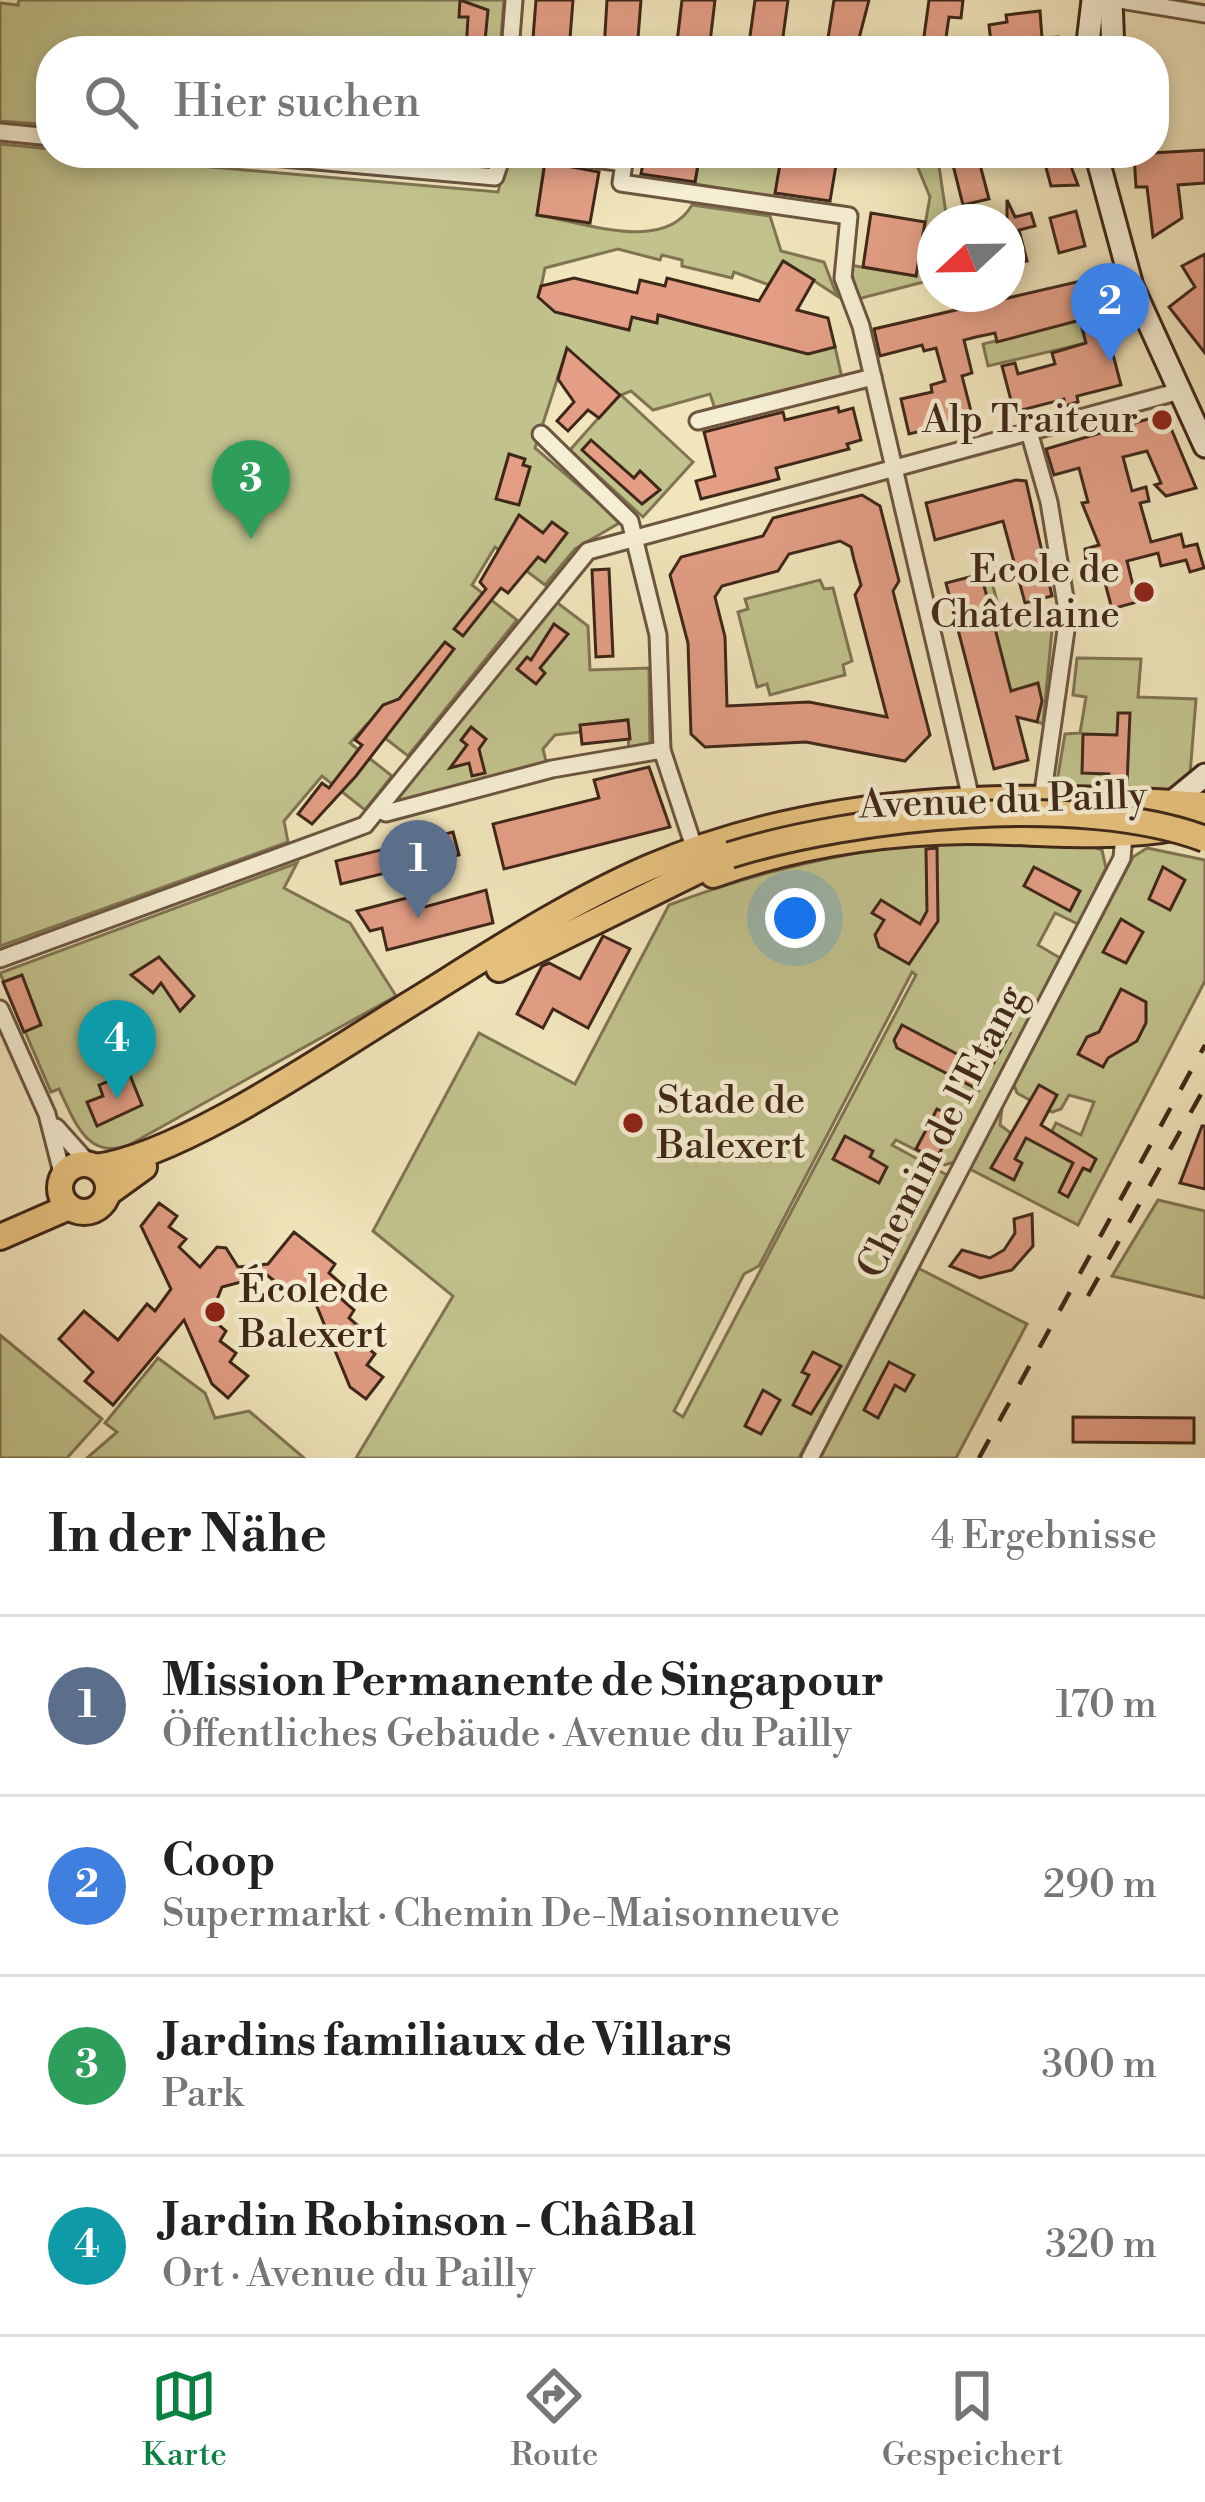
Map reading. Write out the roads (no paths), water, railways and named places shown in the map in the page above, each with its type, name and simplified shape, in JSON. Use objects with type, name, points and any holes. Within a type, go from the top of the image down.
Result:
[{"type":"main road","points":[[1089,36],[1093,0]]},
{"type":"main road","points":[[1114,36],[1116,0]]},
{"type":"main road","points":[[1101,168],[1132,286],[1205,446]]},
{"type":"main road","points":[[1110,194],[1112,168]]},
{"type":"main road","points":[[1171,802],[1205,776]]},
{"type":"main road","name":"Avenue du Pailly","points":[[93,1166],[129,1161],[202,1126],[635,874],[695,850],[815,816],[971,799],[1205,805]]},
{"type":"main road","points":[[730,855],[840,828],[960,816],[1136,822],[1205,844]]},
{"type":"main road","name":"Avenue du Pailly","points":[[598,917],[730,869],[830,844],[962,831],[1152,835],[1205,821]]},
{"type":"main road","points":[[1152,835],[1205,844]]},
{"type":"main road","name":"Avenue du Pailly","points":[[571,910],[730,855]]},
{"type":"main road","name":"Avenue du Pailly","points":[[108,1193],[125,1176],[233,1125],[507,964],[730,855]]},
{"type":"main road","points":[[3,1227],[64,1189],[74,1166],[93,1166],[106,1178],[108,1193],[93,1211],[64,1189]]},
{"type":"street","points":[[510,36],[514,0]]},
{"type":"street","points":[[1116,0],[1205,14]]},
{"type":"street","points":[[0,132],[36,136]]},
{"type":"street","points":[[394,168],[495,177],[498,168]]},
{"type":"street","points":[[623,168],[621,183],[849,217],[843,278],[873,376],[971,799]]},
{"type":"street","points":[[698,421],[873,376]]},
{"type":"street","points":[[0,959],[350,832],[378,809],[588,550],[1180,391]]},
{"type":"street","points":[[541,434],[626,513],[634,534],[658,635],[662,750],[695,850]]},
{"type":"street","points":[[1030,435],[1053,520],[1068,616],[1042,800]]},
{"type":"street","points":[[378,809],[386,813],[552,769],[662,750]]},
{"type":"street","name":"Chemin de l'Etang","points":[[810,1458],[1122,858],[1124,835]]},
{"type":"street","points":[[0,1010],[46,1114],[64,1189]]},
{"type":"street","points":[[46,1114],[93,1166]]},
{"type":"railway","points":[[979,1458],[1205,1045]]},
{"type":"railway","points":[[1088,1296],[1205,1087]]},
{"type":"place","name":"Coop","points":[[1110,362]]},
{"type":"place","name":"Alp Traiteur","points":[[1162,420]]},
{"type":"place","name":"Jardins familiaux de Villars","points":[[251,539]]},
{"type":"place","name":"Ecole de Châtelaine","points":[[1144,592]]},
{"type":"place","name":"Mission Permanente de Singapour","points":[[418,919]]},
{"type":"place","name":"Jardin Robinson - ChâBal","points":[[117,1099]]},
{"type":"place","name":"Stade de Balexert","points":[[633,1123]]},
{"type":"place","name":"École de Balexert","points":[[215,1312]]}]
